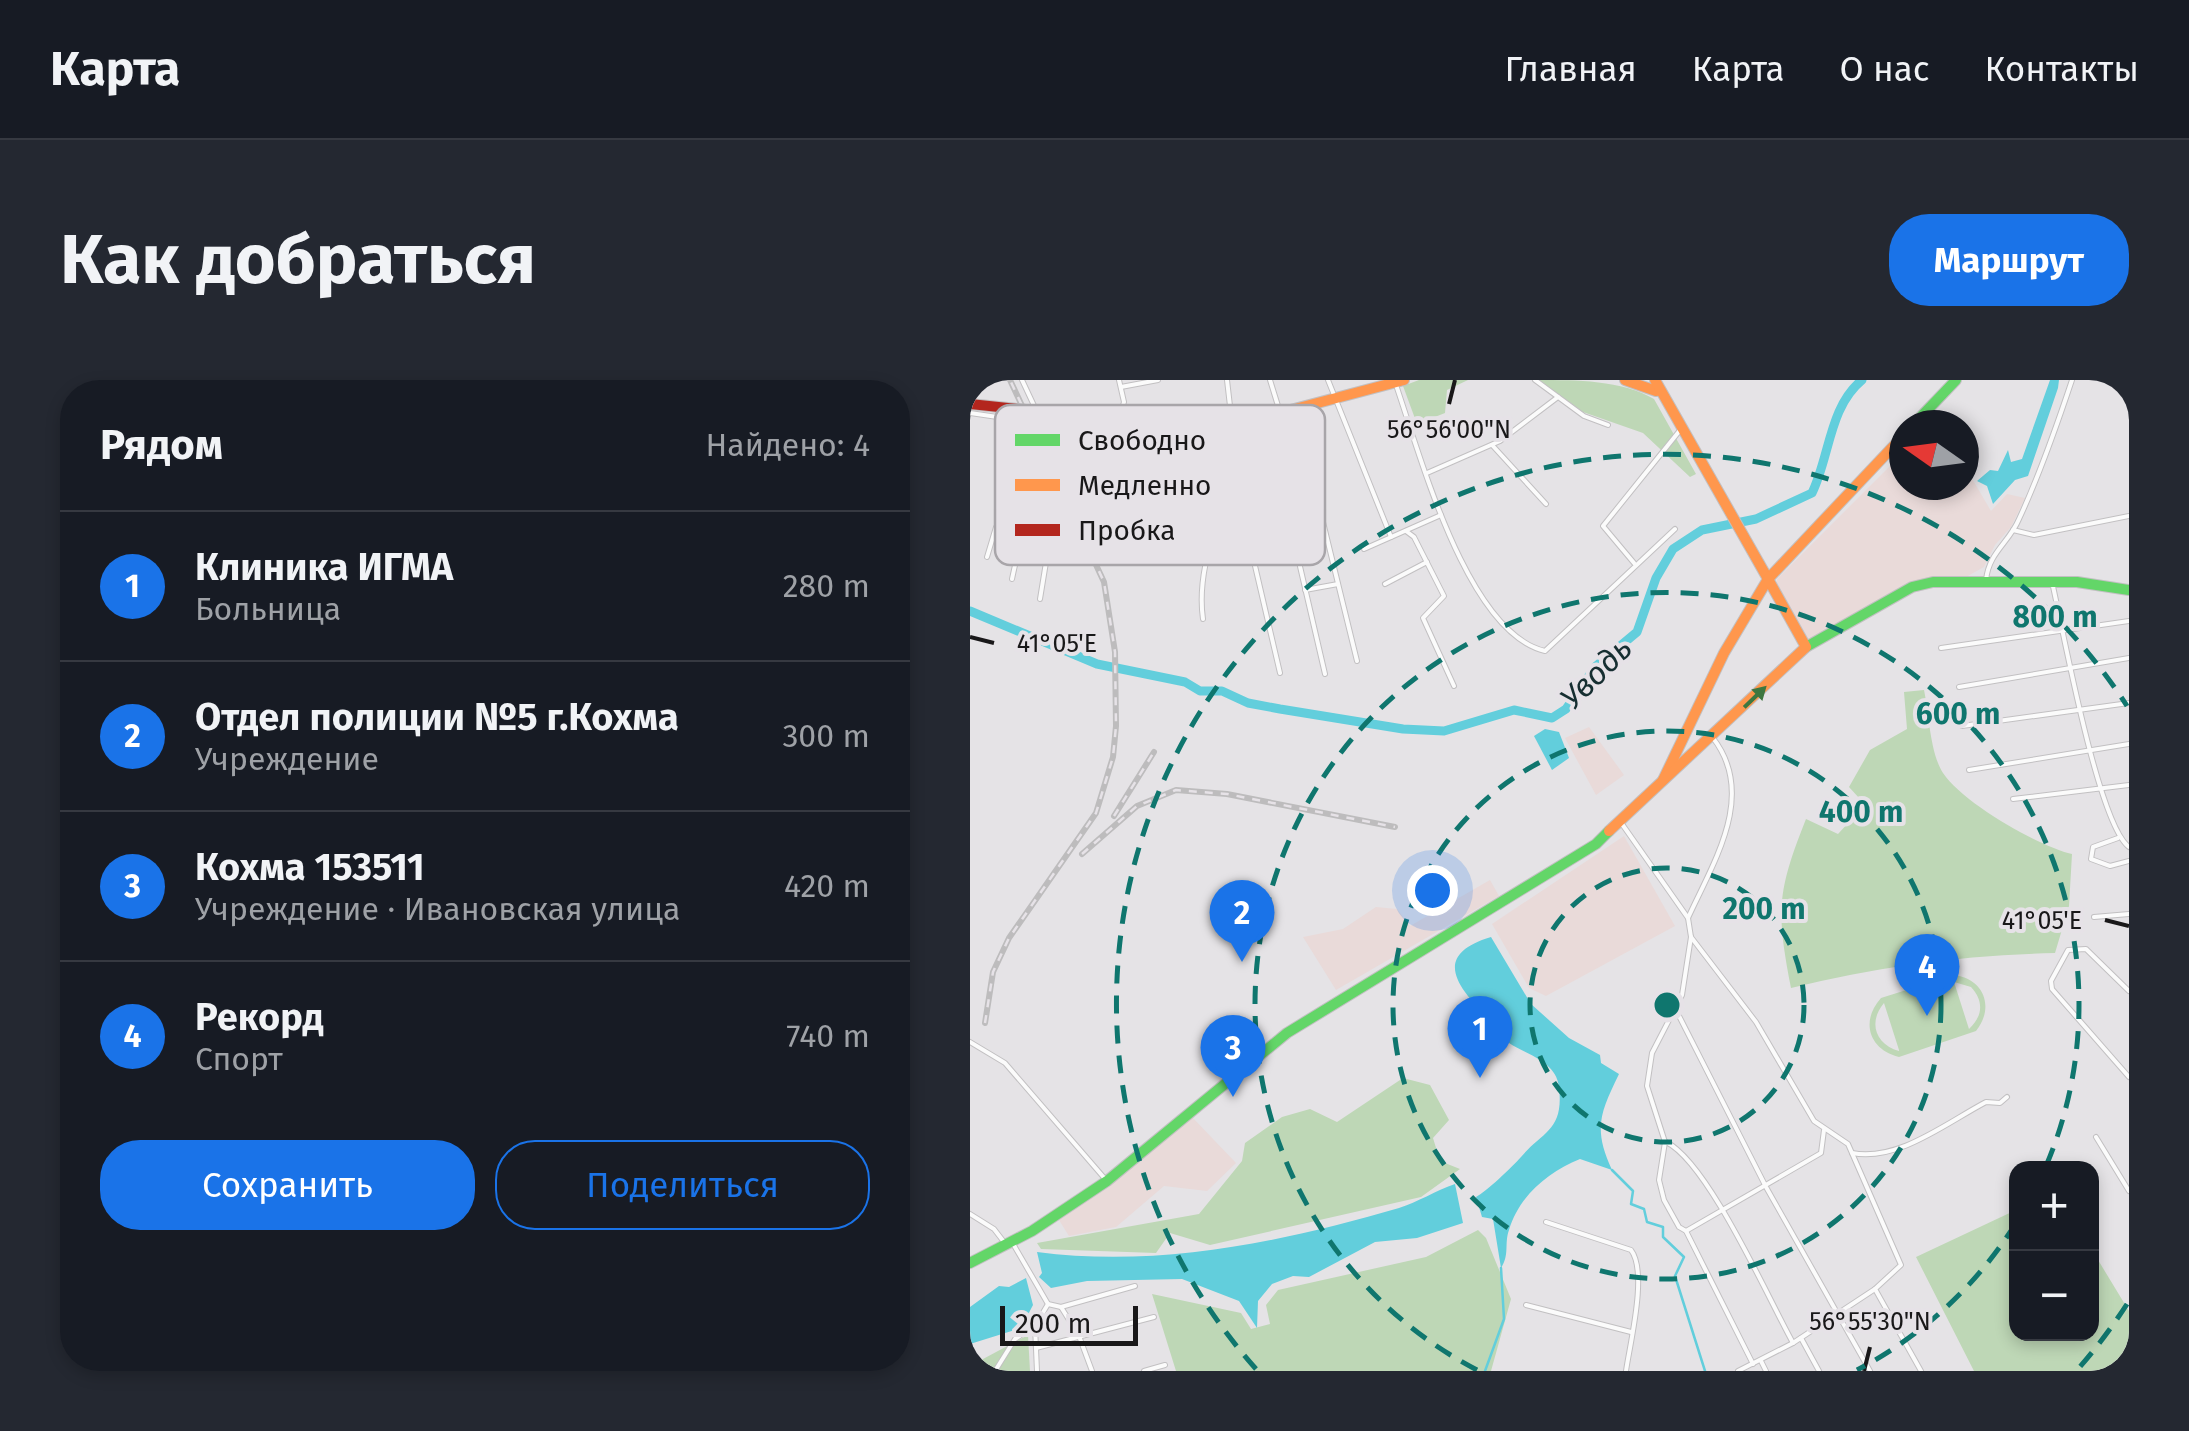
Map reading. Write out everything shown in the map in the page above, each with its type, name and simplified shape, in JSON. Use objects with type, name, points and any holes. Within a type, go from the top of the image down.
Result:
[{"type":"main road","points":[[1625,380],[1656,386],[1806,647]]},
{"type":"main road","points":[[1927,410],[1956,380]]},
{"type":"main road","points":[[1311,405],[1398,381]]},
{"type":"main road","points":[[970,404],[995,407]]},
{"type":"main road","points":[[1658,788],[1724,653],[1768,579],[1889,451]]},
{"type":"main road","points":[[970,1263],[1009,1244],[1108,1181],[1238,1068],[1287,1033],[1542,880],[1622,824],[1806,647],[1912,587],[1932,582],[2052,582],[2129,590]]},
{"type":"main road","points":[[1682,744],[1684,752],[1693,756]]},
{"type":"street","points":[[1022,380],[1032,405]]},
{"type":"street","points":[[1120,380],[1123,405]]},
{"type":"street","points":[[1121,387],[1158,380]]},
{"type":"street","points":[[1227,380],[1231,405]]},
{"type":"street","points":[[1270,380],[1278,405]]},
{"type":"street","points":[[1328,380],[1392,537]]},
{"type":"street","points":[[1535,380],[1584,416],[1608,425]]},
{"type":"street","points":[[1986,580],[1998,544],[2013,530],[2042,470],[2072,380]]},
{"type":"street","points":[[1398,381],[1441,515],[1473,582],[1508,634],[1521,644],[1545,651],[1674,528]]},
{"type":"street","points":[[1427,473],[1492,444],[1558,397]]},
{"type":"street","points":[[970,413],[995,415]]},
{"type":"street","points":[[1634,563],[1603,526],[1681,429]]},
{"type":"street","points":[[1492,444],[1546,504]]},
{"type":"street","points":[[1364,550],[1441,515]]},
{"type":"street","points":[[2013,530],[2034,534],[2129,516]]},
{"type":"street","points":[[986,557],[995,531]]},
{"type":"street","points":[[1406,531],[1414,537],[1444,600],[1428,609],[1423,618],[1454,686]]},
{"type":"street","points":[[1325,533],[1357,661]]},
{"type":"street","points":[[1385,584],[1427,562]]},
{"type":"street","points":[[1012,579],[1016,565]]},
{"type":"street","points":[[1040,599],[1047,565]]},
{"type":"street","points":[[1203,619],[1202,588],[1208,565]]},
{"type":"street","points":[[1255,565],[1280,674]]},
{"type":"street","points":[[1299,565],[1324,674]]},
{"type":"street","points":[[2052,582],[2102,788],[2118,838],[2129,847]]},
{"type":"street","points":[[1305,590],[1338,584]]},
{"type":"street","points":[[1941,648],[2129,621]]},
{"type":"street","points":[[1959,688],[2129,658]]},
{"type":"street","points":[[1962,726],[2129,703]]},
{"type":"street","points":[[1688,918],[1731,822],[1733,773],[1713,738]]},
{"type":"street","points":[[1969,770],[2129,744]]},
{"type":"street","points":[[2013,798],[2129,785]]},
{"type":"street","points":[[1622,824],[1688,918],[1692,936],[1756,1022],[1814,1121],[1848,1144],[1901,1266],[1876,1289],[1792,1344],[1738,1371]]},
{"type":"street","points":[[2118,838],[2092,848],[2091,859],[2110,866],[2129,862]]},
{"type":"street","points":[[2094,917],[2129,914]]},
{"type":"street","points":[[1692,936],[1676,1009],[1652,1053],[1647,1086],[1665,1142],[1659,1180],[1664,1200],[1679,1227],[1686,1231],[1753,1364]]},
{"type":"street","points":[[2129,991],[2086,949],[2072,948],[2051,981],[2052,989],[2129,1077]]},
{"type":"street","points":[[1676,1009],[1766,1187],[1870,1371]]},
{"type":"street","points":[[970,1042],[1005,1063],[1108,1181]]},
{"type":"street","points":[[1851,1153],[1868,1156],[1898,1150],[1986,1102],[2007,1098]]},
{"type":"street","points":[[1686,1231],[1821,1153],[1824,1129]]},
{"type":"street","points":[[2096,1137],[2128,1187]]},
{"type":"street","points":[[1665,1142],[1679,1148],[1722,1212],[1792,1344]]},
{"type":"street","points":[[970,1214],[1009,1244],[1048,1304],[1060,1307],[1135,1286]]},
{"type":"street","points":[[1546,1222],[1631,1250],[1636,1256],[1639,1279],[1626,1371]]},
{"type":"street","points":[[1876,1289],[1922,1371]]},
{"type":"street","points":[[995,1371],[1015,1339],[1034,1326],[1048,1304]]},
{"type":"street","points":[[1526,1305],[1631,1332]]},
{"type":"street","points":[[1060,1307],[1078,1336],[1092,1371]]},
{"type":"street","points":[[1036,1348],[1154,1318]]},
{"type":"street","points":[[1034,1326],[1037,1371]]},
{"type":"street","points":[[1800,1338],[1819,1371]]},
{"type":"street","points":[[1761,1361],[1766,1371]]},
{"type":"street","points":[[1144,1371],[1165,1365]]},
{"type":"shaded area","points":[[1889,467],[1889,500],[1979,500],[1979,491],[1991,511],[2007,494],[2025,498],[1984,567],[1966,577],[1911,581],[1811,641],[1805,639],[1776,586],[1777,579]]},
{"type":"shaded area","points":[[1589,727],[1624,775],[1596,795],[1565,738]]},
{"type":"shaded area","points":[[1624,836],[1675,926],[1546,996],[1529,988],[1492,924]]},
{"type":"shaded area","points":[[1490,880],[1499,896],[1336,990],[1303,937],[1343,929],[1376,907],[1397,909],[1410,926]]},
{"type":"shaded area","points":[[1191,1116],[1236,1163],[1207,1191],[1164,1186],[1116,1227],[1069,1236],[1059,1220],[1129,1170]]},
{"type":"green space","points":[[1419,380],[1468,380],[1447,390],[1445,413],[1417,424],[1403,386]]},
{"type":"green space","points":[[1538,380],[1613,385],[1654,399],[1696,474],[1690,477],[1643,433],[1583,412]]},
{"type":"green space","points":[[1924,690],[1935,755],[1953,785],[2002,822],[2072,854],[2069,906],[2055,953],[1922,963],[1791,988],[1782,902],[1789,865],[1806,819],[1838,834],[1860,810],[1860,799],[1849,787],[1870,750],[1907,729],[1904,692]]},
{"type":"green space","points":[[1954,975],[1979,988],[1985,1013],[1976,1031],[1899,1057],[1881,1048],[1871,1034],[1871,1016],[1881,998]],"holes":[[[1954,982],[1971,987],[1980,1003],[1979,1014],[1969,1029]],[[1884,1003],[1899,1050],[1899,1051],[1884,1043],[1876,1032],[1876,1018]]]},
{"type":"green space","points":[[1403,1078],[1430,1085],[1449,1120],[1433,1138],[1440,1161],[1460,1169],[1421,1197],[1210,1245],[1170,1233],[1156,1253],[1041,1249],[1037,1243],[1199,1214],[1242,1161],[1245,1143],[1282,1117],[1310,1109],[1337,1122]]},
{"type":"green space","points":[[2009,1213],[2009,1341],[2099,1341],[2099,1262],[2129,1311],[2129,1371],[1974,1371],[1916,1257]]},
{"type":"green space","points":[[1478,1230],[1486,1238],[1511,1299],[1491,1371],[1176,1371],[1152,1294],[1241,1313],[1251,1329],[1270,1324],[1266,1305],[1278,1290],[1426,1257]]},
{"type":"green space","points":[[1028,1335],[1030,1371],[970,1371],[970,1366]]},
{"type":"water","points":[[2050,380],[2059,380],[2028,476],[2015,480],[1993,504],[1987,486],[1979,479],[1990,470],[1998,471],[2008,450],[2011,462],[2022,459]]},
{"type":"water","points":[[1545,729],[1559,732],[1569,758],[1552,770],[1534,736]]},
{"type":"water","points":[[1491,937],[1531,1004],[1569,1038],[1600,1055],[1601,1063],[1619,1074],[1601,1121],[1602,1143],[1612,1170],[1580,1159],[1536,1187],[1514,1218],[1501,1268],[1493,1219],[1482,1217],[1476,1197],[1550,1129],[1560,1102],[1557,1078],[1552,1071],[1506,1041],[1460,984],[1456,962],[1461,953]]},
{"type":"water","points":[[1455,1184],[1463,1223],[1417,1238],[1375,1242],[1309,1277],[1293,1276],[1272,1284],[1258,1301],[1257,1328],[1239,1301],[1182,1279],[1087,1281],[1051,1288],[1039,1277],[1042,1273],[1037,1252],[1129,1257],[1220,1249],[1406,1206]]},
{"type":"water","points":[[1026,1278],[1033,1305],[1021,1328],[970,1344],[970,1307],[999,1286],[1009,1287]]},
{"type":"waterway","name":"Уводь","points":[[970,611],[1097,664],[1185,682],[1200,691],[1222,691],[1248,703],[1280,709],[1403,729],[1444,731],[1514,710],[1552,718],[1566,709],[1595,667],[1637,632],[1656,578],[1673,549],[1702,530],[1756,519],[1812,493],[1836,418],[1862,380]]},
{"type":"waterway","points":[[1612,1170],[1633,1191],[1631,1204],[1644,1209],[1647,1222],[1663,1227],[1663,1237],[1684,1257],[1675,1276],[1705,1371]]},
{"type":"waterway","points":[[1485,1371],[1504,1319],[1501,1268]]},
{"type":"railway","points":[[1010,380],[1022,405]]},
{"type":"railway","points":[[985,1023],[993,972],[1009,938],[1096,813],[1113,757],[1115,652],[1104,582],[1096,565]]},
{"type":"railway","points":[[1114,816],[1154,752]]},
{"type":"railway","points":[[1082,854],[1137,806],[1176,790],[1227,794],[1395,827]]},
{"type":"traffic: fast","points":[[1927,410],[1956,380]]},
{"type":"traffic: fast","points":[[1806,647],[1912,587],[1933,582],[2077,582],[2129,590]]},
{"type":"traffic: fast","points":[[970,1263],[1032,1231],[1107,1181],[1287,1033],[1596,844],[1609,831]]},
{"type":"traffic: slow","points":[[1310,405],[1404,380]]},
{"type":"traffic: slow","points":[[1625,380],[1656,391]]},
{"type":"traffic: slow","points":[[1655,380],[1768,579]]},
{"type":"traffic: slow","points":[[1663,780],[1724,653],[1768,579],[1889,451]]},
{"type":"traffic: slow","points":[[1609,831],[1806,647],[1768,579]]},
{"type":"traffic: jam","points":[[970,404],[995,407]]},
{"type":"place","name":"Отдел полиции №5 г.Кохма","points":[[1242,962]]},
{"type":"place","name":"Рекорд","points":[[1927,1016]]},
{"type":"place","name":"Клиника ИГМА","points":[[1480,1078]]},
{"type":"place","name":"Кохма 153511","points":[[1233,1097]]}]
